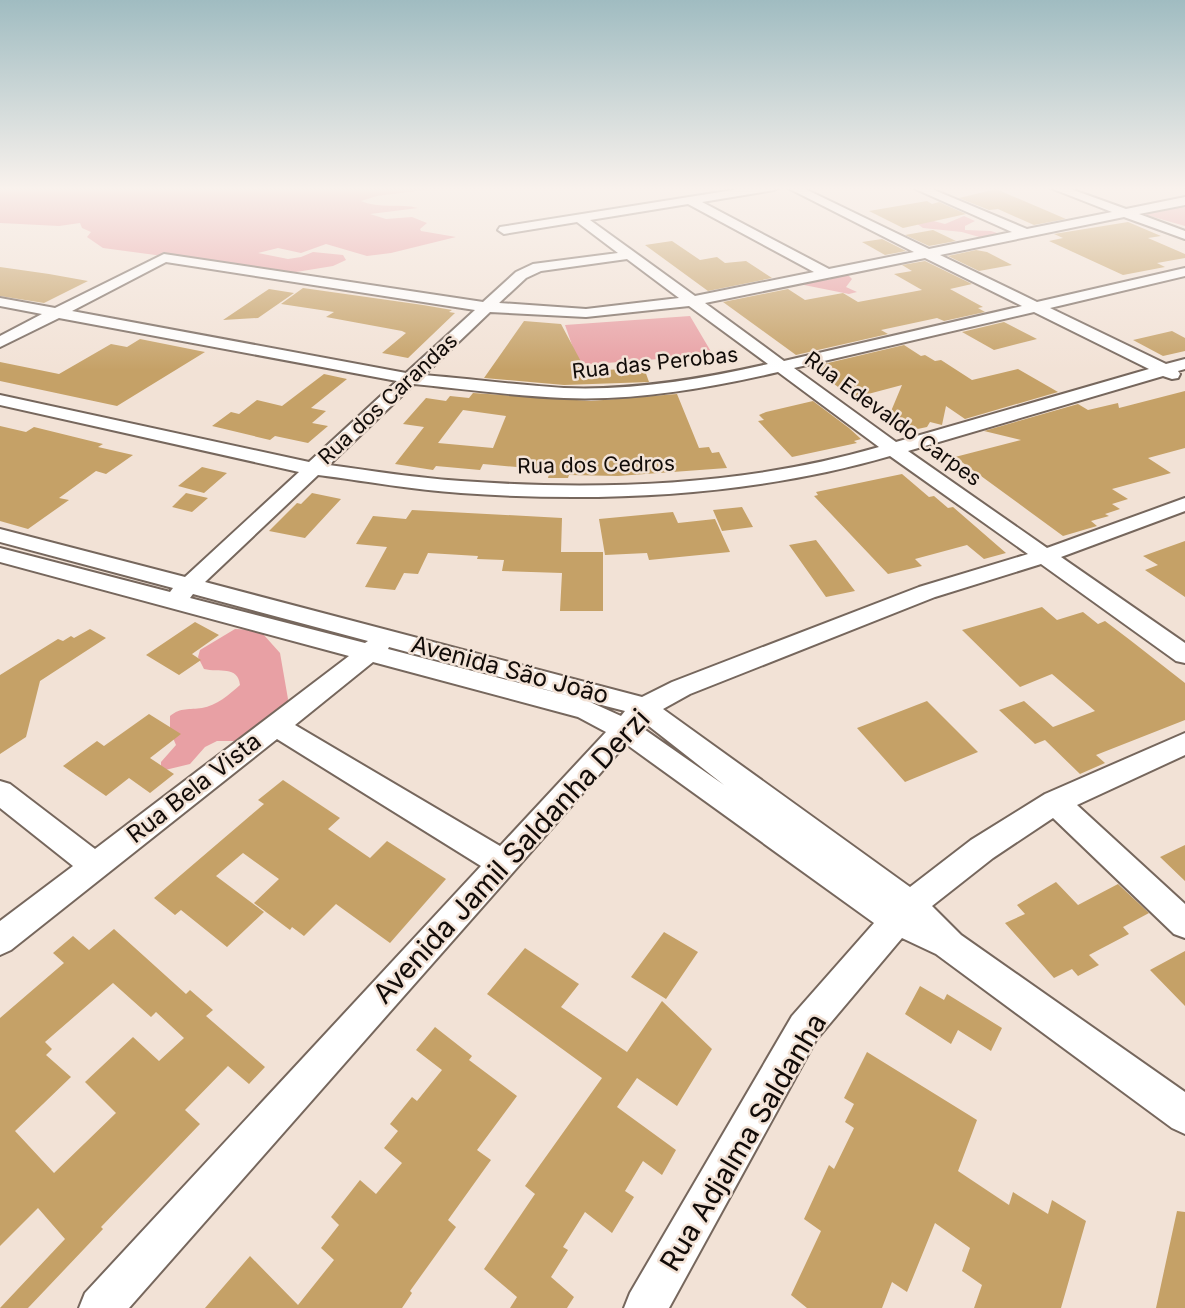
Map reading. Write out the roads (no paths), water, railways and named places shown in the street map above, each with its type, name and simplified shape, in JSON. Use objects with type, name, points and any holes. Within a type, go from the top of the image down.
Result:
[{"type":"street","name":"Rua Edevaldo Carpes","points":[[620,248],[893,449],[1185,654]]},
{"type":"street","points":[[779,248],[827,274]]},
{"type":"street","points":[[916,248],[1185,381]]},
{"type":"street","points":[[0,342],[164,258],[485,307],[586,313],[694,301],[958,248]]},
{"type":"street","name":"Rua dos Carandas","points":[[182,592],[485,307],[530,269],[630,255]]},
{"type":"street","name":"Rua das Perobas","points":[[0,302],[411,379],[566,393],[639,390],[713,381],[783,368],[1185,272]]},
{"type":"street","name":"Rua dos Cedros","points":[[0,400],[314,469],[458,487],[532,491],[629,490],[741,481],[855,460],[1185,364]]},
{"type":"street","name":"Avenida Jamil Saldanha Derzi","points":[[100,1308],[634,718],[681,688],[927,592],[1045,556],[1185,504]]},
{"type":"street","name":"Avenida São João","points":[[3,543],[379,645],[586,710],[634,718],[1185,1115]]},
{"type":"street","name":"Rua Bela Vista","points":[[0,940],[379,645]]},
{"type":"street","points":[[275,725],[502,863]]},
{"type":"street","name":"Rua Adjalma Saldanha","points":[[645,1308],[804,1028],[903,912],[982,849],[1055,802],[1185,743]]},
{"type":"street","points":[[0,792],[95,866]]},
{"type":"street","points":[[1055,802],[1185,924]]}]
